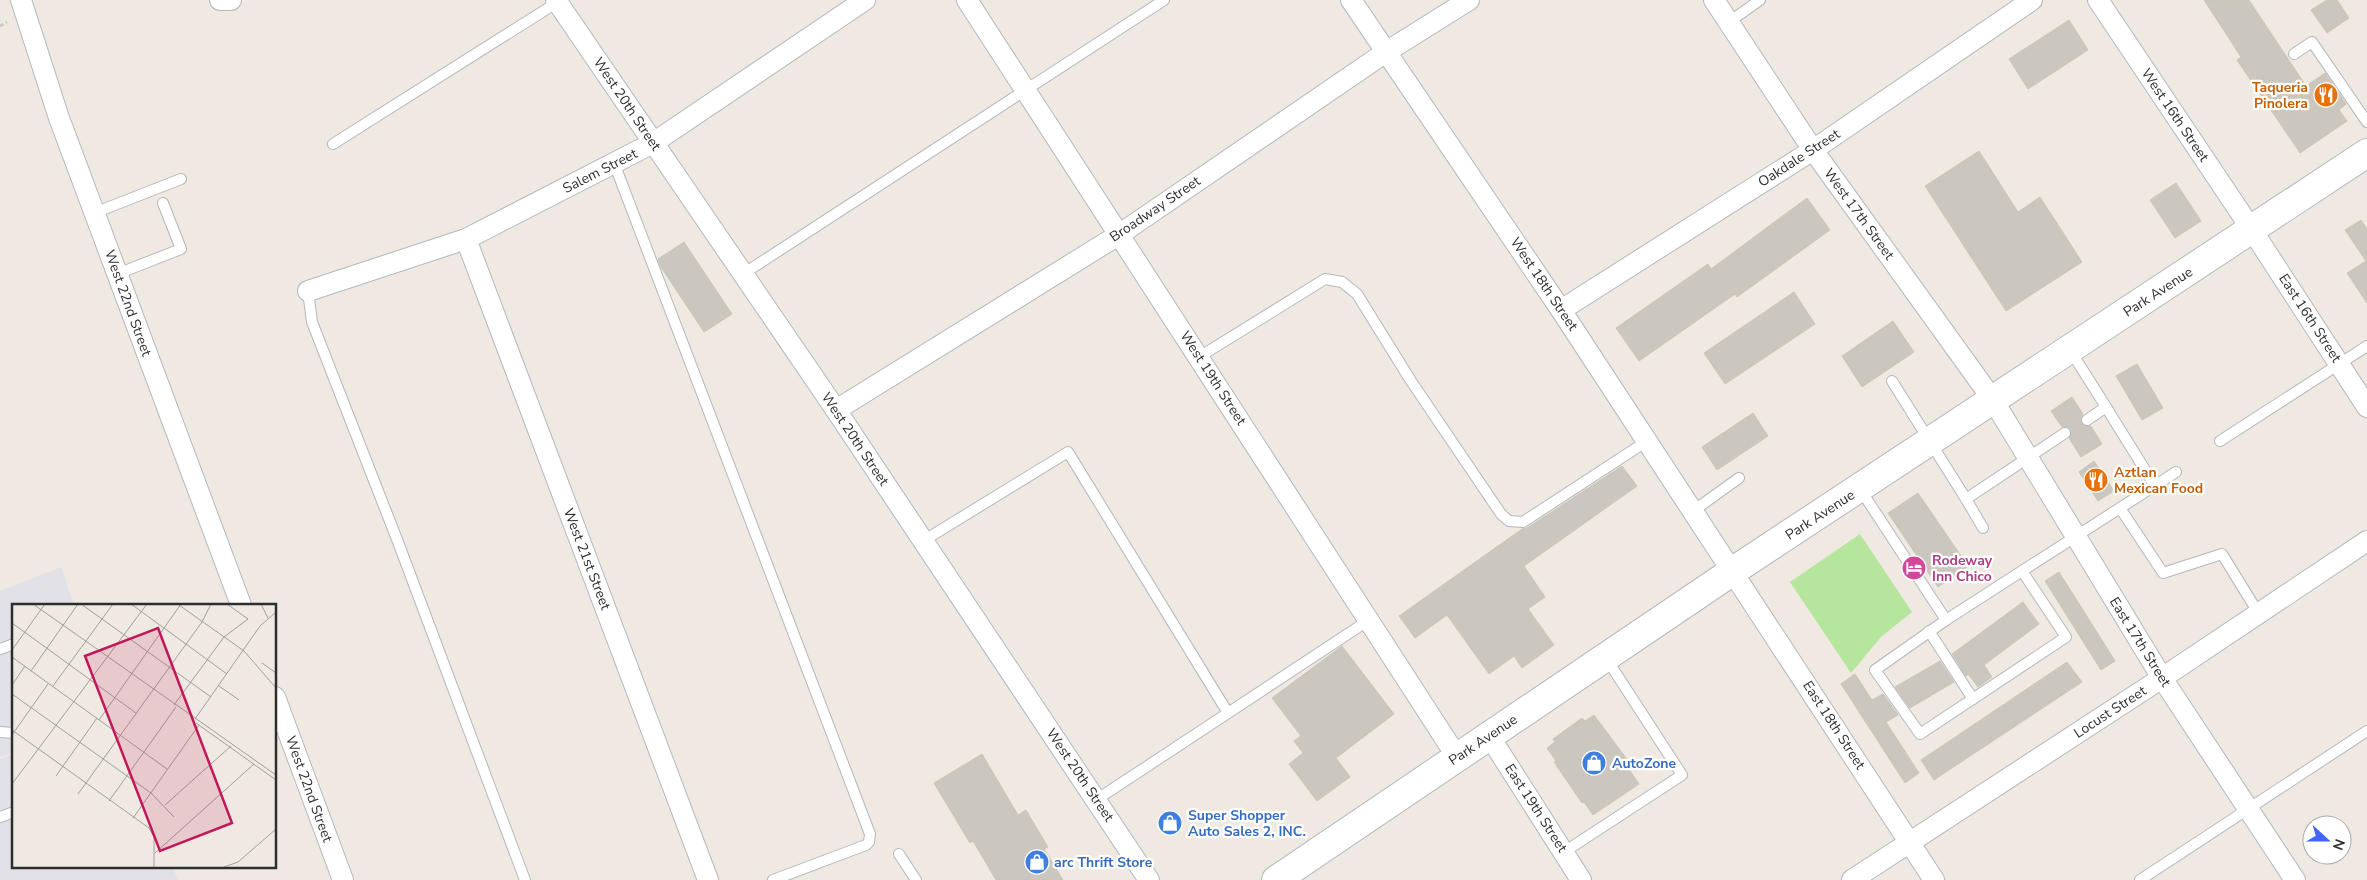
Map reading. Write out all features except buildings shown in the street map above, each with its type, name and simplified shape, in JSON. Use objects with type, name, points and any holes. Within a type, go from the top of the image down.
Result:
[{"type":"main road","name":"Park Avenue","points":[[1276,880],[1733,571],[2367,154]]},
{"type":"street","name":"West 22nd Street","points":[[21,0],[59,118],[240,604]]},
{"type":"street","points":[[220,0],[231,0]]},
{"type":"street","name":"Salem Street","points":[[308,291],[466,238],[654,143],[865,0]]},
{"type":"street","name":"West 19th Street","points":[[967,0],[1457,757]]},
{"type":"street","name":"West 18th Street","points":[[1351,0],[1561,310],[1733,571]]},
{"type":"street","name":"Broadway Street","points":[[836,410],[1120,234],[1386,52],[1469,0]]},
{"type":"street","name":"West 17th Street","points":[[1714,0],[1813,150],[1993,400]]},
{"type":"street","name":"Oakdale Street","points":[[1561,310],[1813,150],[2032,0]]},
{"type":"street","name":"West 16th Street","points":[[2098,0],[2252,230]]},
{"type":"street","name":"West 20th Street","points":[[558,1],[836,410],[1150,880]]},
{"type":"street","name":"East 16th Street","points":[[2252,230],[2367,407]]},
{"type":"street","name":"West 21st Street","points":[[466,238],[708,880]]},
{"type":"street","name":"East 17th Street","points":[[1993,400],[2162,678],[2295,880]]},
{"type":"street","name":"Locust Street","points":[[1852,880],[2162,678],[2367,541]]},
{"type":"street","name":"East 18th Street","points":[[1733,571],[1934,880]]},
{"type":"street","name":"West 22nd Street","points":[[276,700],[343,880]]},
{"type":"street","name":"East 19th Street","points":[[1490,736],[1582,880]]},
{"type":"lane","points":[[743,274],[1164,0]]},
{"type":"lane","points":[[1729,22],[1760,0]]},
{"type":"lane","points":[[333,144],[558,1]]},
{"type":"lane","points":[[2294,54],[2312,42],[2367,122]]},
{"type":"lane","points":[[614,163],[870,834],[869,842],[866,845],[774,880]]},
{"type":"lane","points":[[94,213],[181,179]]},
{"type":"lane","points":[[117,274],[181,249],[163,203]]},
{"type":"lane","points":[[1199,357],[1325,279],[1342,282],[1357,294],[1411,381],[1501,514],[1516,523],[1523,522],[1647,441]]},
{"type":"lane","points":[[308,291],[312,322],[398,542],[525,880]]},
{"type":"lane","points":[[2220,441],[2367,346]]},
{"type":"lane","points":[[2070,350],[2155,486]]},
{"type":"lane","points":[[1892,381],[1983,528]]},
{"type":"lane","points":[[2087,420],[2106,407]]},
{"type":"lane","points":[[1966,499],[2066,433]]},
{"type":"lane","points":[[923,541],[1068,452],[1228,713]]},
{"type":"lane","points":[[2022,571],[2066,637],[1920,734],[1875,670],[1946,620],[2022,571],[2076,537],[2176,472]]},
{"type":"lane","points":[[1693,511],[1739,478]]},
{"type":"lane","points":[[1860,489],[1946,620]]},
{"type":"lane","points":[[2120,508],[2163,573],[2222,554],[2259,614]]},
{"type":"lane","points":[[1096,800],[1369,620]]},
{"type":"lane","points":[[1929,632],[1974,699]]},
{"type":"lane","points":[[0,649],[12,645]]},
{"type":"lane","points":[[1564,852],[1682,775],[1606,658]]},
{"type":"lane","points":[[2140,880],[2367,731]]},
{"type":"lane","points":[[0,817],[12,813]]},
{"type":"lane","points":[[899,854],[916,880]]},
{"type":"shaded area","points":[[61,567],[74,604],[12,604],[12,753],[0,757],[0,591]]},
{"type":"shaded area","points":[[12,754],[12,868],[173,868],[178,880],[0,880],[0,759]]},
{"type":"green space","points":[[1860,534],[1912,612],[1881,637],[1851,673],[1790,582]]},
{"type":"place","name":"Taqueria Pinolera","points":[[2326,95]]},
{"type":"place","name":"Aztlan Mexican Food","points":[[2096,480]]},
{"type":"place","name":"Rodeway Inn Chico","points":[[1914,568]]},
{"type":"place","name":"AutoZone","points":[[1594,763]]},
{"type":"place","name":"Super Shopper Auto Sales 2, INC.","points":[[1170,823]]},
{"type":"place","name":"arc Thrift Store","points":[[1037,862]]}]
